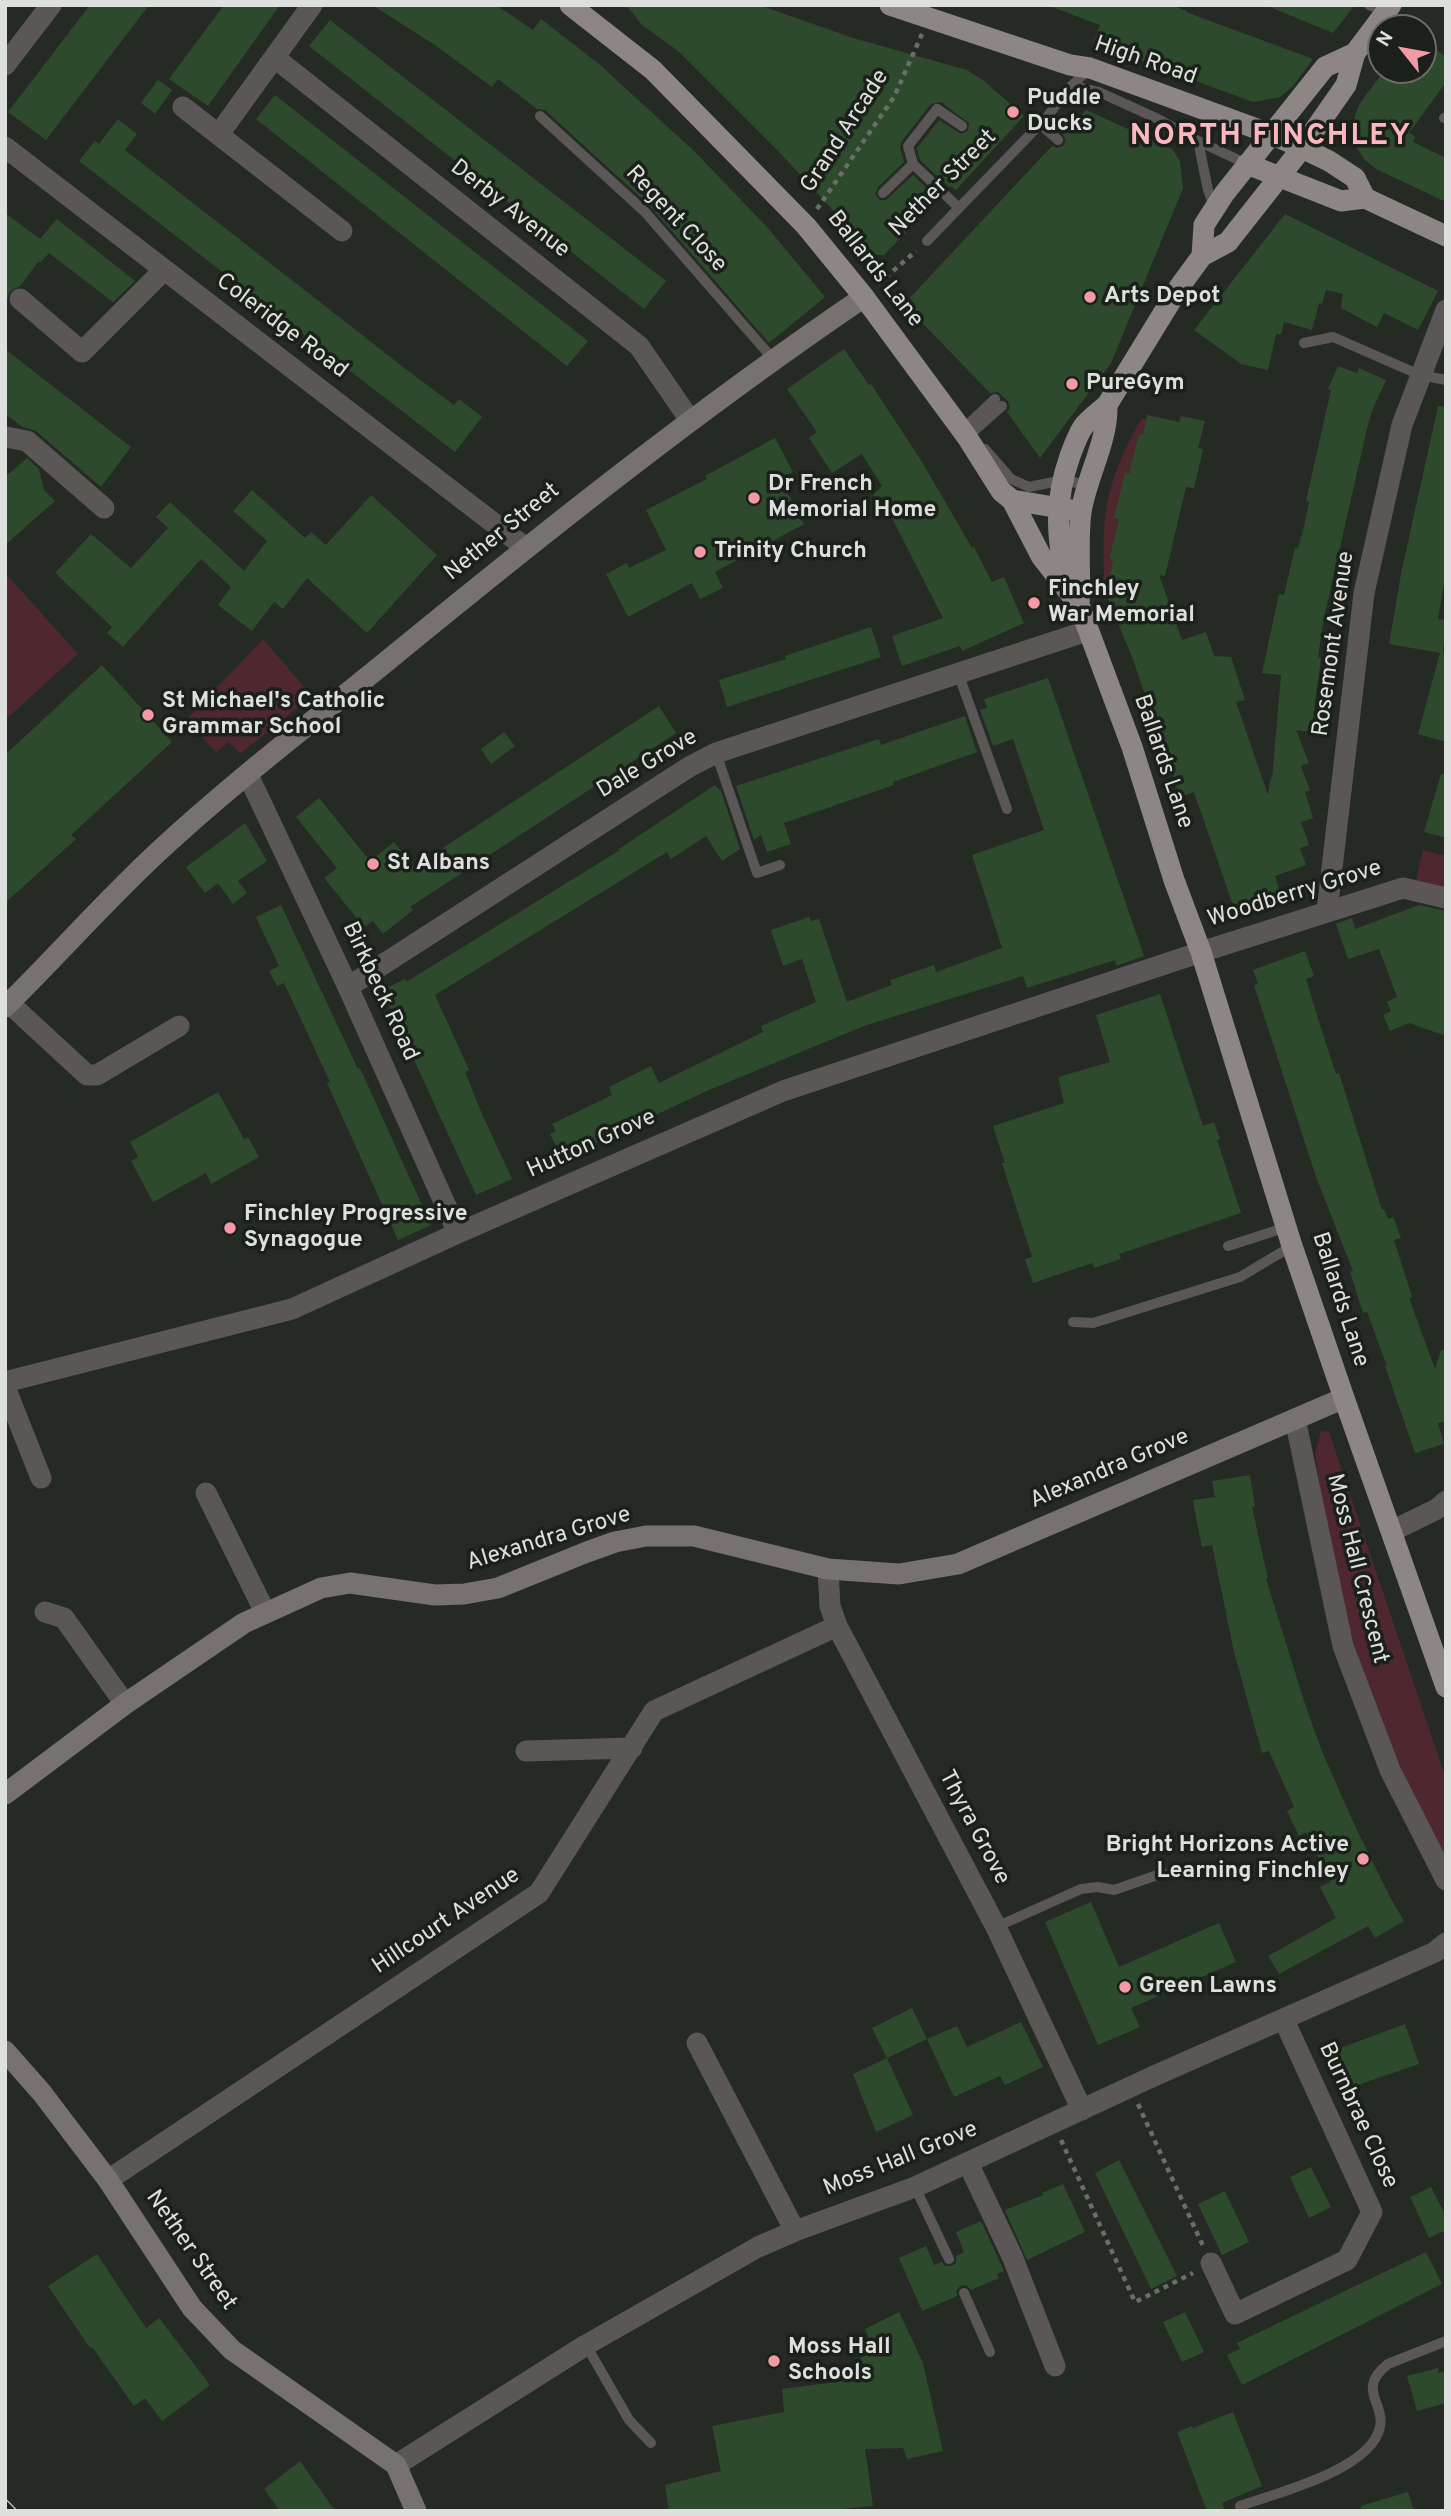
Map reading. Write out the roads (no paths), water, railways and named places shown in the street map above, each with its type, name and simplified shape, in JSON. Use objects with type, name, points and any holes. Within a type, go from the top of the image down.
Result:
[{"type":"main road","name":"Ballards Lane","points":[[569,5],[653,70],[806,226],[864,297],[967,434],[1001,491],[1012,500],[1031,540],[1052,572],[1074,598],[1132,747],[1174,880],[1201,952],[1290,1237],[1446,1687]]},
{"type":"main road","name":"High Road","points":[[890,5],[1080,66],[1272,134],[1329,161],[1355,178],[1365,198]]},
{"type":"main road","points":[[1074,598],[1060,556],[1058,508],[1063,480],[1078,436],[1092,417],[1107,405],[1180,286],[1202,256],[1228,242],[1303,148],[1346,85],[1355,53],[1382,7]]},
{"type":"main road","points":[[1202,256],[1204,225],[1247,164],[1325,66],[1355,53]]},
{"type":"main road","name":"High Road","points":[[1247,164],[1341,201],[1365,198],[1446,236]]},
{"type":"main road","points":[[1074,598],[1081,512],[1108,423],[1107,405]]},
{"type":"main road","points":[[1012,500],[1081,512]]},
{"type":"street","points":[[5,65],[51,5]]},
{"type":"street","points":[[219,134],[312,5]]},
{"type":"street","name":"Derby Avenue","points":[[275,58],[639,346],[690,420]]},
{"type":"street","points":[[183,107],[342,231]]},
{"type":"street","name":"Coleridge Road","points":[[5,147],[526,548]]},
{"type":"street","points":[[20,299],[82,352],[164,270]]},
{"type":"street","name":"Nether Street","points":[[7,1005],[159,851],[248,775],[526,548],[690,420],[864,297]]},
{"type":"street","name":"Rosemont Avenue","points":[[1327,911],[1364,593],[1402,425],[1446,310]]},
{"type":"street","points":[[6,437],[27,441],[104,508]]},
{"type":"street","name":"Dale Grove","points":[[348,987],[689,767],[716,753],[1087,631]]},
{"type":"street","name":"Birkbeck Road","points":[[248,775],[348,987],[458,1233]]},
{"type":"street","name":"Woodberry Grove","points":[[1201,952],[1403,888],[1446,898]]},
{"type":"street","name":"Hutton Grove","points":[[5,1385],[292,1309],[783,1091],[1201,952]]},
{"type":"street","points":[[7,1005],[88,1075],[97,1075],[179,1026]]},
{"type":"street","points":[[5,1385],[41,1478]]},
{"type":"street","name":"Alexandra Grove","points":[[5,1794],[125,1704],[244,1623],[321,1588],[349,1583],[435,1595],[464,1594],[498,1588],[615,1542],[646,1536],[694,1536],[828,1569],[899,1574],[958,1564],[1344,1398]]},
{"type":"street","name":"Moss Hall Crescent","points":[[1295,1419],[1343,1646],[1390,1770],[1446,1880]]},
{"type":"street","points":[[205,1493],[265,1612]]},
{"type":"street","points":[[1392,1531],[1437,1509],[1446,1501]]},
{"type":"street","name":"Thyra Grove","points":[[828,1569],[830,1606],[837,1626],[996,1927],[1082,2110]]},
{"type":"street","points":[[46,1612],[64,1618],[125,1704]]},
{"type":"street","name":"Hillcourt Avenue","points":[[108,2180],[540,1894],[654,1711],[837,1626]]},
{"type":"street","points":[[526,1751],[632,1748]]},
{"type":"street","name":"Moss Hall Grove","points":[[396,2465],[586,2345],[758,2247],[915,2187],[1435,1952],[1446,1943]]},
{"type":"street","name":"Burnbrae Close","points":[[1211,2263],[1235,2314],[1348,2260],[1372,2212],[1284,2020]]},
{"type":"street","points":[[696,2043],[795,2231]]},
{"type":"street","name":"Nether Street","points":[[5,2051],[108,2180],[192,2308],[232,2350],[396,2465]]},
{"type":"street","points":[[968,2163],[1012,2256],[1055,2366]]},
{"type":"street","points":[[396,2465],[416,2511]]},
{"type":"lane","points":[[1080,66],[1066,91],[1083,88],[1099,92],[1247,164]]},
{"type":"lane","name":"Nether Street","points":[[927,241],[1043,120],[1066,91],[1080,66]]},
{"type":"lane","points":[[959,208],[913,164],[908,146],[937,109],[962,125]]},
{"type":"lane","name":"Regent Close","points":[[540,116],[645,212],[773,359]]},
{"type":"lane","points":[[1043,120],[1057,126]]},
{"type":"lane","points":[[1043,120],[1058,139]]},
{"type":"lane","points":[[1198,141],[1214,209]]},
{"type":"lane","points":[[883,193],[913,164]]},
{"type":"lane","points":[[1304,343],[1333,337],[1420,375],[1446,380]]},
{"type":"lane","points":[[999,403],[967,434],[1011,479],[1029,487],[1063,480],[1087,485]]},
{"type":"lane","points":[[958,673],[1007,809]]},
{"type":"lane","points":[[716,753],[757,873],[780,865]]},
{"type":"lane","points":[[1228,1246],[1290,1237]]},
{"type":"lane","points":[[1073,1322],[1093,1323],[1240,1277],[1290,1237]]},
{"type":"lane","points":[[996,1927],[1081,1889],[1098,1887],[1114,1890],[1163,1872]]},
{"type":"lane","points":[[915,2187],[949,2259]]},
{"type":"lane","points":[[964,2293],[990,2352]]},
{"type":"lane","points":[[1240,2506],[1344,2468],[1367,2450],[1377,2436],[1381,2424],[1372,2389],[1380,2370],[1388,2364],[1446,2342]]},
{"type":"lane","points":[[586,2345],[629,2420],[651,2443]]},
{"type":"railway","points":[[5,2503],[13,2511]]},
{"type":"place","name":"Puddle Ducks","points":[[1013,112]]},
{"type":"place","name":"Arts Depot","points":[[1090,297]]},
{"type":"place","name":"PureGym","points":[[1072,384]]},
{"type":"place","name":"Dr French Memorial Home","points":[[754,498]]},
{"type":"place","name":"Trinity Church","points":[[700,552]]},
{"type":"place","name":"Finchley War Memorial","points":[[1034,603]]},
{"type":"place","name":"St Michael's Catholic Grammar School","points":[[148,715]]},
{"type":"place","name":"St Albans","points":[[373,864]]},
{"type":"place","name":"Finchley Progressive Synagogue","points":[[230,1228]]},
{"type":"place","name":"Bright Horizons Active Learning Finchley","points":[[1363,1859]]},
{"type":"place","name":"Green Lawns","points":[[1125,1987]]},
{"type":"place","name":"Moss Hall Schools","points":[[774,2361]]},
{"type":"district","name":"NORTH FINCHLEY","points":[[1271,138]]}]
